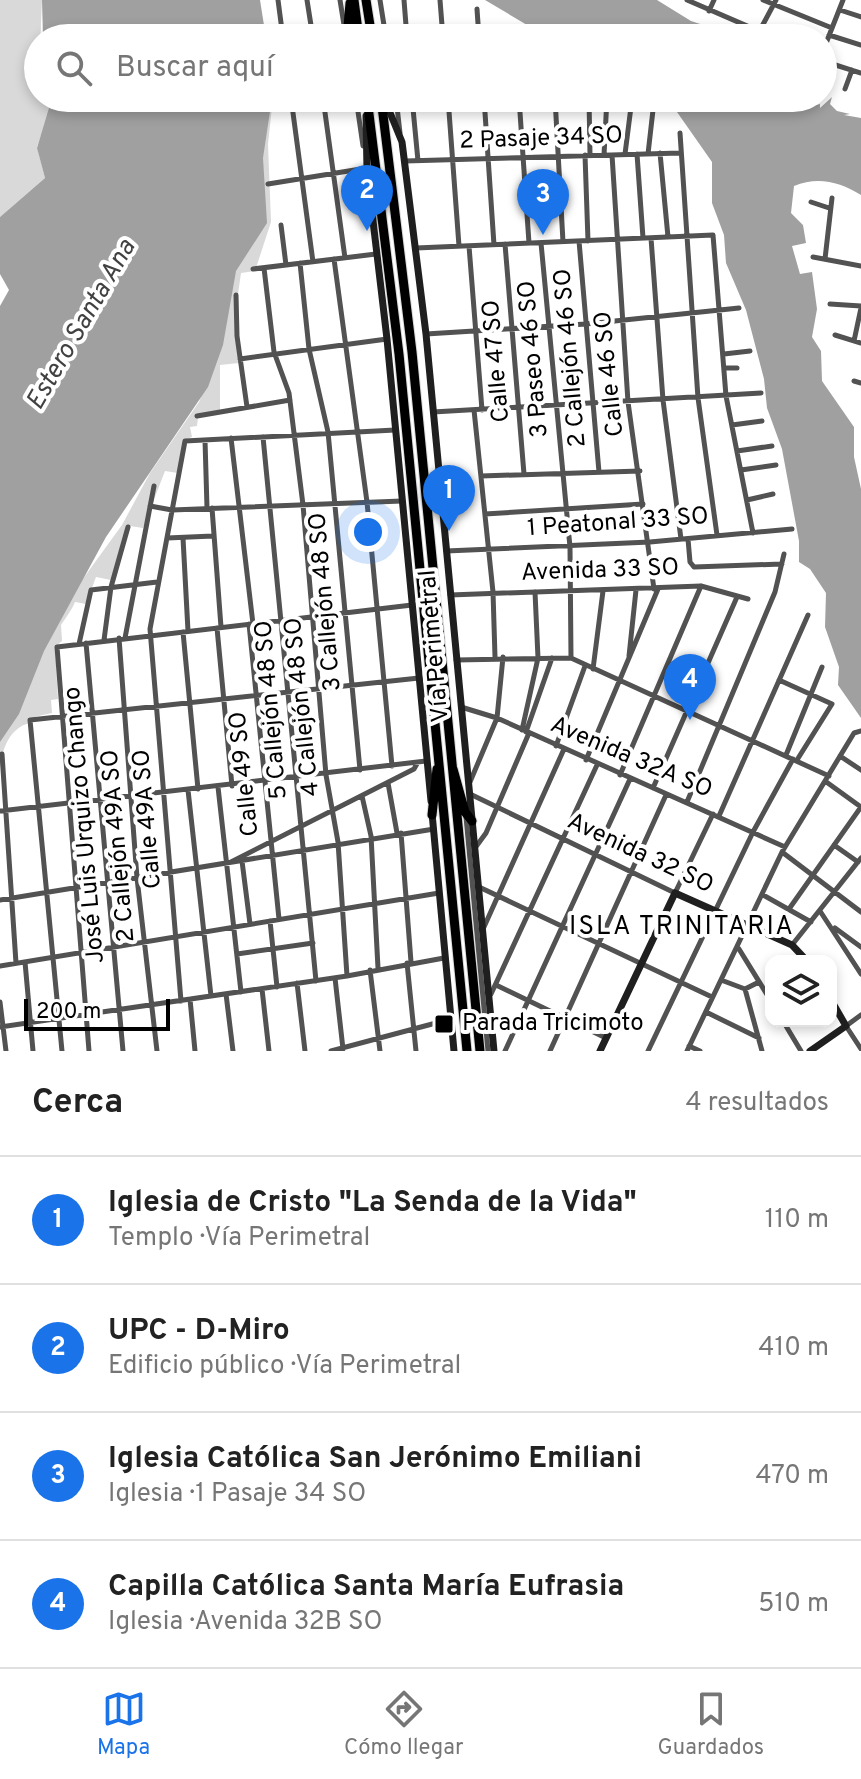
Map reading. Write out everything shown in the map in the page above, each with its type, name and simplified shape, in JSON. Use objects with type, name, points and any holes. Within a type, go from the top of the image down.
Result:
[{"type":"highway","points":[[348,24],[352,0]]},
{"type":"highway","points":[[352,0],[356,24]]},
{"type":"highway","points":[[366,0],[370,24]]},
{"type":"highway","name":"Vía Perimetral","points":[[368,112],[399,354],[467,1051]]},
{"type":"highway","name":"Vía Perimetral","points":[[385,112],[412,352],[480,1051]]},
{"type":"highway","points":[[399,354],[412,352]]},
{"type":"highway","points":[[432,815],[439,742]]},
{"type":"highway","points":[[450,764],[458,778],[468,817]]},
{"type":"street","points":[[278,0],[281,24]]},
{"type":"street","points":[[307,0],[311,24]]},
{"type":"street","points":[[340,0],[344,24]]},
{"type":"street","points":[[380,0],[384,24]]},
{"type":"street","points":[[404,0],[406,24]]},
{"type":"street","points":[[440,0],[442,24]]},
{"type":"street","points":[[687,0],[744,24]]},
{"type":"street","points":[[709,11],[714,0]]},
{"type":"street","points":[[763,0],[775,2],[823,24]]},
{"type":"street","points":[[834,24],[843,0]]},
{"type":"street","points":[[763,24],[775,2]]},
{"type":"street","points":[[477,9],[478,24]]},
{"type":"street","points":[[840,10],[861,17]]},
{"type":"street","points":[[837,38],[861,45]]},
{"type":"street","points":[[837,65],[861,73]]},
{"type":"street","points":[[845,89],[852,70]]},
{"type":"street","points":[[293,112],[313,262]]},
{"type":"street","points":[[325,112],[345,258]]},
{"type":"street","points":[[268,184],[367,170],[358,112]]},
{"type":"street","name":"Vía Perimetral","points":[[366,112],[367,170],[387,339],[419,678],[422,761],[434,829],[454,1051]]},
{"type":"street","name":"Vía Perimetral","points":[[389,112],[402,142],[426,334],[461,707],[468,817],[475,848],[491,994],[491,1051]]},
{"type":"street","points":[[398,112],[402,142]]},
{"type":"street","points":[[413,112],[418,161]]},
{"type":"street","points":[[449,112],[459,246]]},
{"type":"street","points":[[485,112],[494,245]]},
{"type":"street","points":[[520,112],[529,243]]},
{"type":"street","points":[[556,112],[563,242]]},
{"type":"street","points":[[588,241],[589,112]]},
{"type":"street","points":[[604,155],[606,112]]},
{"type":"street","points":[[625,154],[630,112]]},
{"type":"street","points":[[648,154],[653,112]]},
{"type":"street","points":[[680,133],[698,398],[717,535]]},
{"type":"street","points":[[660,153],[668,237]]},
{"type":"street","name":"2 Pasaje 34 SO","points":[[404,161],[680,153]]},
{"type":"street","points":[[637,154],[643,238]]},
{"type":"street","name":"Calle 46 SO","points":[[612,155],[628,402],[656,589]]},
{"type":"street","points":[[825,259],[832,198]]},
{"type":"street","points":[[811,202],[829,208]]},
{"type":"street","points":[[281,225],[286,265]]},
{"type":"street","points":[[416,248],[713,235],[726,396],[753,533]]},
{"type":"street","points":[[651,238],[663,400],[690,562],[694,567],[782,564]]},
{"type":"street","name":"2 Callejón 46 SO","points":[[579,241],[599,472]]},
{"type":"street","name":"3 Paseo 46 SO","points":[[541,243],[572,591]]},
{"type":"street","name":"Calle 47 SO","points":[[505,244],[524,474]]},
{"type":"street","points":[[469,246],[482,410]]},
{"type":"street","points":[[253,269],[377,253]]},
{"type":"street","points":[[813,257],[861,266]]},
{"type":"street","points":[[334,259],[367,502],[392,766]]},
{"type":"street","name":"3 Callejón 48 SO","points":[[300,263],[309,349],[328,432],[360,770]]},
{"type":"street","name":"4 Callejón 48 SO","points":[[264,268],[274,352],[290,400],[303,505],[326,775],[338,842],[347,976]]},
{"type":"street","points":[[236,295],[247,407]]},
{"type":"street","points":[[830,304],[861,307],[858,342],[835,335]]},
{"type":"street","points":[[426,334],[586,324],[739,308]]},
{"type":"street","points":[[240,359],[387,339]]},
{"type":"street","points":[[724,354],[750,351]]},
{"type":"street","points":[[725,368],[737,368]]},
{"type":"street","points":[[854,381],[861,383]]},
{"type":"street","points":[[433,412],[761,393]]},
{"type":"street","points":[[197,416],[290,400]]},
{"type":"street","points":[[474,410],[493,592],[495,657]]},
{"type":"street","points":[[732,425],[762,421]]},
{"type":"street","points":[[232,786],[205,440],[395,430]]},
{"type":"street","name":"5 Callejón 48 SO","points":[[263,437],[316,981]]},
{"type":"street","name":"Calle 49 SO","points":[[231,438],[279,919]]},
{"type":"street","name":"Calle 49A SO","points":[[181,1001],[151,635],[157,582],[185,441],[205,440]]},
{"type":"street","points":[[737,451],[772,446]]},
{"type":"street","points":[[741,470],[776,465]]},
{"type":"street","points":[[481,476],[640,471]]},
{"type":"street","name":"2 Callejón 49A SO","points":[[154,486],[122,638],[137,878],[157,1051]]},
{"type":"street","points":[[747,500],[773,494]]},
{"type":"street","points":[[150,506],[172,510],[402,501]]},
{"type":"street","points":[[485,514],[643,504]]},
{"type":"street","points":[[104,640],[111,587],[128,527]]},
{"type":"street","name":"1 Peatonal 33 SO","points":[[446,551],[650,542],[792,529]]},
{"type":"street","points":[[167,538],[213,536]]},
{"type":"street","points":[[183,538],[190,703],[198,789]]},
{"type":"street","points":[[687,802],[775,592],[784,554]]},
{"type":"street","points":[[111,587],[157,582]]},
{"type":"street","points":[[620,775],[701,586]]},
{"type":"street","name":"Avenida 33 SO","points":[[450,595],[701,586],[748,599]]},
{"type":"street","name":"José Luis Urquizo Chango","points":[[111,587],[90,591],[82,644],[95,713],[123,1051]]},
{"type":"street","points":[[586,760],[656,589]]},
{"type":"street","points":[[629,661],[636,590]]},
{"type":"street","points":[[571,658],[572,591]]},
{"type":"street","points":[[593,669],[603,591]]},
{"type":"street","points":[[526,732],[538,658],[535,592]]},
{"type":"street","points":[[653,788],[737,597]]},
{"type":"street","points":[[89,1051],[56,649],[104,640],[412,605]]},
{"type":"street","points":[[600,1051],[752,740],[808,615]]},
{"type":"street","points":[[466,790],[497,718],[503,657]]},
{"type":"street","points":[[475,848],[486,833],[552,658]]},
{"type":"street","points":[[456,660],[571,658],[652,698],[786,755],[827,778],[861,807],[789,909]]},
{"type":"street","points":[[556,746],[585,666]]},
{"type":"street","points":[[786,755],[822,667]]},
{"type":"street","points":[[62,1051],[30,720],[419,678]]},
{"type":"street","points":[[648,1051],[753,832],[832,704],[779,680]]},
{"type":"street","name":"Avenida 32A SO","points":[[461,707],[497,718],[753,832],[784,850],[861,912]]},
{"type":"street","points":[[700,1051],[688,1048],[784,850],[840,756],[858,732]]},
{"type":"street","points":[[483,929],[564,749]]},
{"type":"street","points":[[2,754],[2,811],[16,963]]},
{"type":"street","points":[[840,756],[861,770]]},
{"type":"street","points":[[2,811],[326,775],[422,761]]},
{"type":"street","points":[[226,864],[388,783],[422,761]]},
{"type":"street","points":[[491,994],[597,765]]},
{"type":"street","points":[[505,1051],[630,779]]},
{"type":"street","points":[[388,783],[399,833],[406,898],[416,1051]]},
{"type":"street","points":[[218,787],[241,992]]},
{"type":"street","points":[[188,790],[211,996]]},
{"type":"street","name":"Avenida 32 SO","points":[[466,790],[496,808],[795,948]]},
{"type":"street","points":[[550,1051],[666,795]]},
{"type":"street","points":[[362,796],[371,836],[378,968]]},
{"type":"street","points":[[468,817],[491,1051]]},
{"type":"street","points":[[0,900],[272,857],[371,836],[434,829]]},
{"type":"street","points":[[801,955],[795,948],[811,922],[860,860],[834,845]]},
{"type":"street","points":[[242,861],[250,924]]},
{"type":"street","points":[[479,887],[712,997]]},
{"type":"street","points":[[0,966],[439,893]]},
{"type":"street","points":[[763,895],[811,922]]},
{"type":"street","points":[[820,911],[861,974]]},
{"type":"street","points":[[270,921],[277,987]]},
{"type":"street","points":[[831,925],[861,947]]},
{"type":"street","points":[[237,954],[313,943]]},
{"type":"street","points":[[738,948],[765,991]]},
{"type":"street","points":[[1,1027],[316,981],[444,958]]},
{"type":"street","points":[[25,962],[33,1051]]},
{"type":"street","points":[[370,970],[380,1051]]},
{"type":"street","points":[[335,978],[343,1049]]},
{"type":"street","points":[[721,980],[745,989],[765,984]]},
{"type":"street","points":[[297,983],[305,1051]]},
{"type":"street","points":[[496,985],[606,1038]]},
{"type":"street","points":[[262,989],[269,1051]]},
{"type":"street","points":[[745,989],[762,1051]]},
{"type":"street","points":[[226,994],[233,1051]]},
{"type":"street","points":[[190,999],[195,1051]]},
{"type":"street","points":[[0,1002],[6,1051]]},
{"type":"street","points":[[837,1010],[861,1049]]},
{"type":"street","points":[[706,1012],[759,1038]]},
{"type":"street","points":[[810,1051],[861,1015]]},
{"type":"street","points":[[331,1051],[451,1019]]},
{"type":"street","points":[[787,1027],[801,1051]]},
{"type":"shaded area","points":[[0,0],[42,0],[41,24],[24,24],[24,112],[49,112],[37,147],[45,178],[0,217]]},
{"type":"shaded area","points":[[260,112],[271,112],[268,144],[271,222],[255,271],[241,273],[238,294],[239,363],[220,365],[220,412],[198,417],[197,426],[190,427],[192,437],[184,440],[178,473],[165,471],[143,528],[130,526],[111,580],[96,577],[86,604],[75,602],[61,625],[62,641],[55,647],[58,699],[51,700],[52,713],[29,718],[29,723],[16,730],[5,747],[0,769],[0,733],[77,587],[122,525],[150,473],[199,402],[211,373]]},
{"type":"water","points":[[42,0],[260,0],[264,24],[43,24]]},
{"type":"water","points":[[485,0],[657,0],[700,24],[525,24]]},
{"type":"water","points":[[837,111],[861,118],[861,195],[829,182],[803,183],[794,186],[791,213],[803,225],[806,243],[792,246],[800,274],[812,272],[817,309],[812,337],[821,351],[822,381],[854,427],[854,457],[861,489],[861,718],[838,685],[839,667],[825,627],[826,593],[810,569],[799,562],[799,541],[782,449],[767,408],[764,379],[746,310],[726,263],[724,235],[712,203],[712,162],[677,112]]},
{"type":"water","name":"Estero Santa Ana","points":[[48,112],[270,112],[263,158],[267,223],[236,271],[223,345],[208,387],[106,537],[44,651],[19,714],[0,742],[0,306],[9,290],[0,274],[0,217],[45,178],[37,148]]},
{"type":"place","name":"UPC - D-Miro","points":[[367,231]]},
{"type":"place","name":"Iglesia Católica San Jerónimo Emiliani","points":[[543,235]]},
{"type":"place","name":"Iglesia de Cristo \"La Senda de la Vida\"","points":[[449,531]]},
{"type":"place","name":"Capilla Católica Santa María Eufrasia","points":[[690,720]]},
{"type":"place","name":"Parada Tricimoto","points":[[444,1024]]},
{"type":"district","name":"ISLA TRINITARIA","points":[[682,927]]}]
